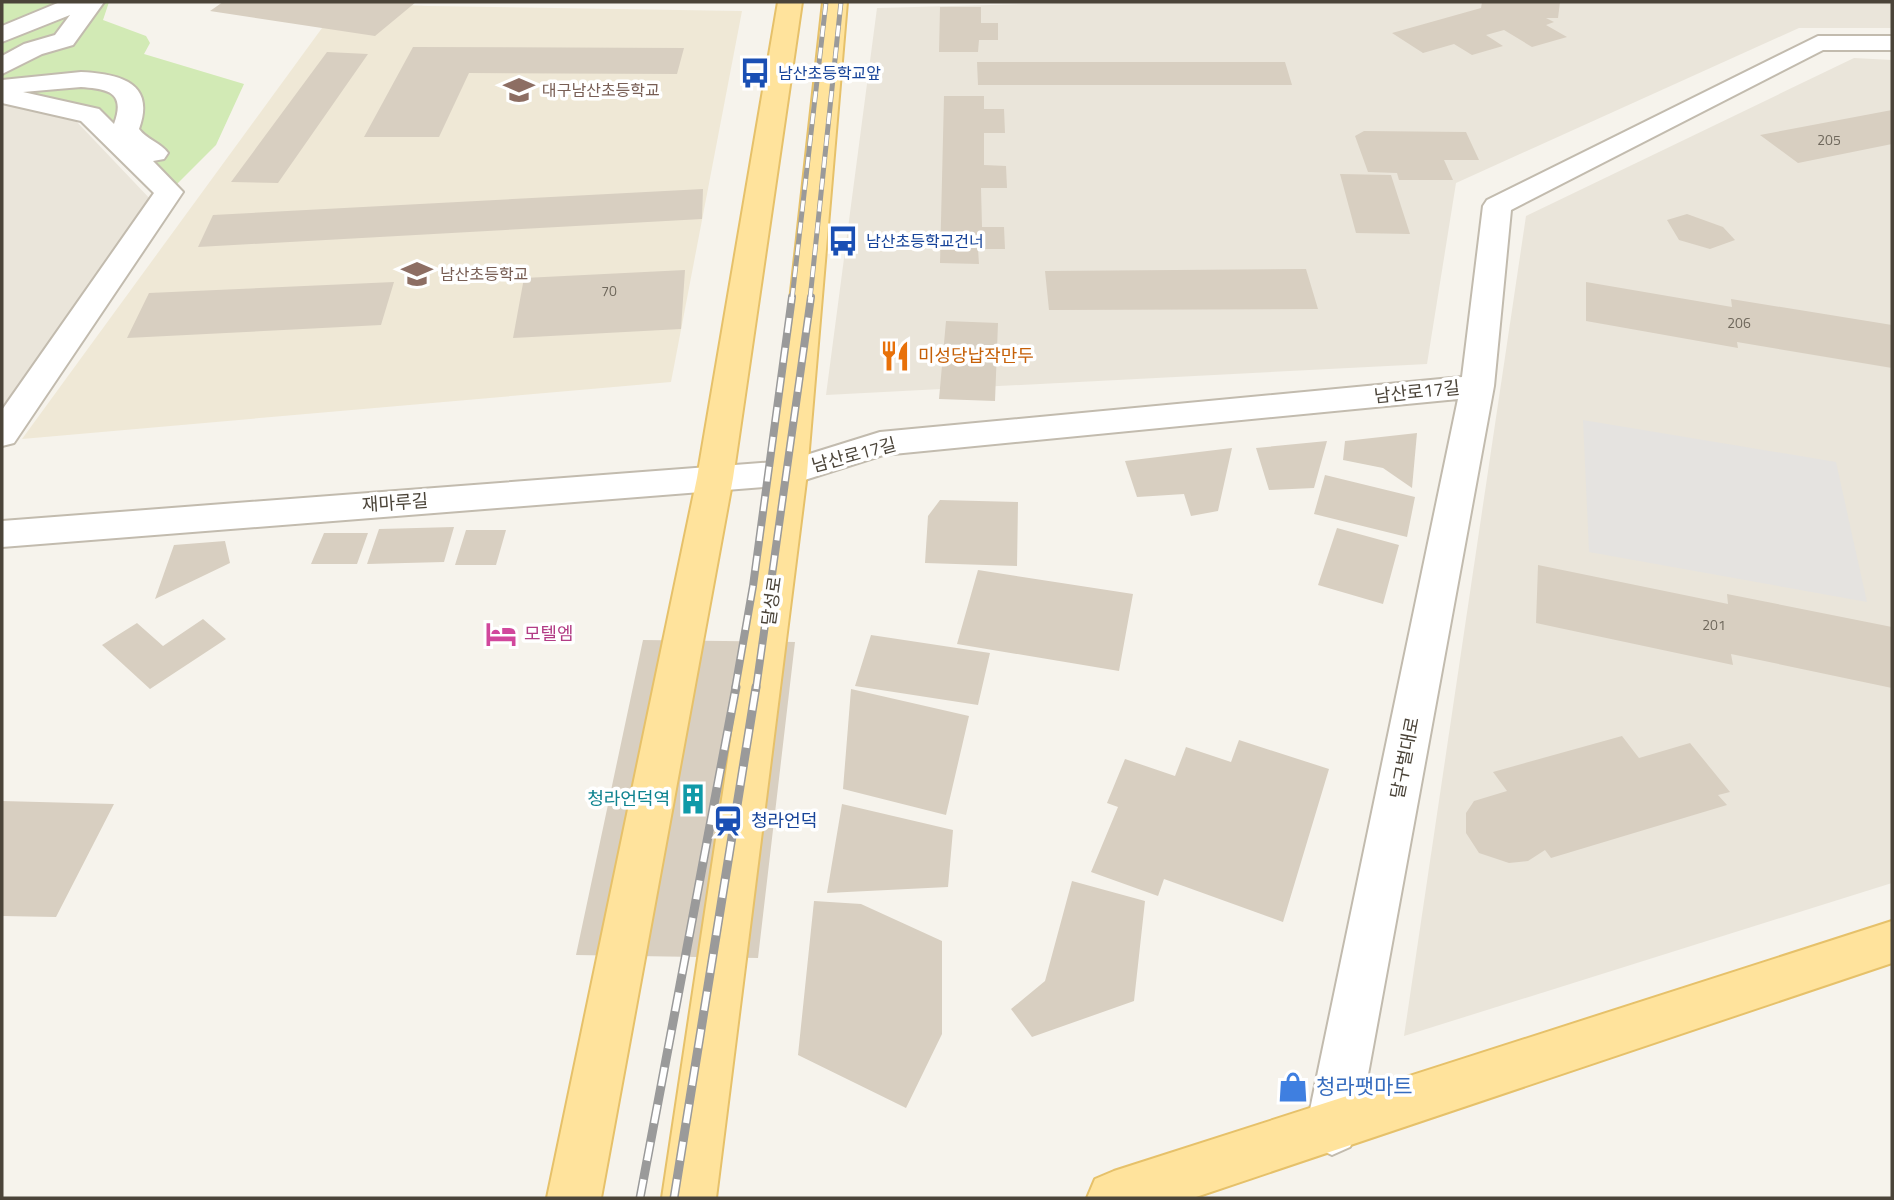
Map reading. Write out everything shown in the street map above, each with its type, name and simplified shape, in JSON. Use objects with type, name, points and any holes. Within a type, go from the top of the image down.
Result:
[{"type":"main road","points":[[574,1198],[715,478],[790,2]]},
{"type":"main road","name":"달성로","points":[[689,1198],[789,473],[835,2]]},
{"type":"main road","points":[[1114,1198],[1332,1129],[1892,942]]},
{"type":"street","points":[[2,35],[80,2]]},
{"type":"street","points":[[2,66],[33,49],[64,40],[92,2]]},
{"type":"street","name":"남산로17길","points":[[789,473],[880,444],[1477,386],[1497,206],[1818,43],[1892,43]]},
{"type":"street","points":[[2,87],[96,79],[114,82],[128,94],[132,107],[123,137]]},
{"type":"street","points":[[2,95],[90,115],[123,137],[154,178],[169,192],[2,435]]},
{"type":"street","name":"달구벌대로","points":[[1332,1129],[1477,386]]},
{"type":"street","name":"재마루길","points":[[2,534],[789,473]]},
{"type":"shaded area","name":"남산초등학교","points":[[341,2],[742,11],[671,382],[22,439]]},
{"type":"shaded area","points":[[1103,2],[1892,2],[1892,28],[1799,28],[1456,183],[1427,364],[826,395],[877,8]]},
{"type":"shaded area","points":[[1854,58],[1892,60],[1892,883],[1404,1036],[1526,216]]},
{"type":"shaded area","points":[[2,104],[76,121],[153,202],[2,410]]},
{"type":"shaded area","points":[[1583,420],[1836,462],[1867,602],[1589,552]]},
{"type":"green space","points":[[2,2],[109,2],[103,20],[146,36],[150,43],[144,54],[244,84],[216,145],[169,192],[90,115],[2,95]]},
{"type":"building","points":[[223,2],[416,2],[375,36],[210,11]]},
{"type":"building","points":[[1482,2],[1560,2],[1558,18],[1546,18],[1554,22],[1546,25],[1567,37],[1532,47],[1504,30],[1486,35],[1503,46],[1472,55],[1454,44],[1423,53],[1392,33],[1481,8]]},
{"type":"building","points":[[940,7],[981,7],[981,23],[998,23],[998,40],[979,40],[978,52],[939,52]]},
{"type":"building","points":[[413,47],[684,48],[677,74],[469,73],[439,137],[364,137]]},
{"type":"building","points":[[327,52],[368,54],[278,183],[231,182]]},
{"type":"building","points":[[977,62],[1285,62],[1292,85],[978,85]]},
{"type":"building","points":[[944,96],[984,96],[984,109],[1004,109],[1005,133],[984,133],[984,165],[1006,166],[1007,188],[981,188],[982,227],[1004,227],[1005,249],[978,249],[979,264],[940,263]]},
{"type":"building","points":[[1892,110],[1892,144],[1798,163],[1760,135]]},
{"type":"building","points":[[1364,131],[1466,132],[1479,160],[1444,160],[1453,180],[1399,180],[1397,173],[1368,172],[1355,136]]},
{"type":"building","points":[[1340,174],[1391,175],[1410,234],[1356,233]]},
{"type":"building","points":[[703,189],[702,219],[198,247],[213,215]]},
{"type":"building","points":[[1687,214],[1723,227],[1735,240],[1710,249],[1679,240],[1667,220]]},
{"type":"building","points":[[1306,269],[1318,309],[1049,310],[1045,271]]},
{"type":"building","points":[[685,270],[681,329],[513,338],[524,278]]},
{"type":"building","points":[[394,282],[381,325],[127,338],[149,293]]},
{"type":"building","points":[[1586,282],[1732,307],[1731,299],[1892,325],[1892,368],[1737,342],[1738,348],[1586,321]]},
{"type":"building","points":[[946,321],[998,323],[995,401],[939,399]]},
{"type":"building","points":[[1417,433],[1412,488],[1383,468],[1343,460],[1345,441]]},
{"type":"building","points":[[1327,441],[1314,488],[1269,490],[1256,448]]},
{"type":"building","points":[[1232,448],[1218,511],[1191,516],[1184,494],[1137,497],[1125,461]]},
{"type":"building","points":[[1325,475],[1415,497],[1407,537],[1314,514]]},
{"type":"building","points":[[940,500],[1018,502],[1017,566],[925,563],[928,516]]},
{"type":"building","points":[[454,527],[444,562],[367,564],[379,529]]},
{"type":"building","points":[[1337,528],[1399,545],[1383,604],[1318,585]]},
{"type":"building","points":[[466,530],[506,530],[496,565],[455,565]]},
{"type":"building","points":[[324,533],[368,533],[357,564],[311,564]]},
{"type":"building","points":[[225,541],[230,563],[155,599],[174,545]]},
{"type":"building","points":[[1538,565],[1728,604],[1727,594],[1892,627],[1892,688],[1731,654],[1733,665],[1536,623]]},
{"type":"building","points":[[978,570],[1133,594],[1119,671],[957,644]]},
{"type":"building","points":[[203,619],[226,639],[150,689],[102,645],[137,623],[163,646]]},
{"type":"building","points":[[871,635],[990,653],[978,705],[855,686]]},
{"type":"building","name":"청라언덕역","points":[[643,640],[795,642],[758,958],[576,955]]},
{"type":"building","points":[[851,689],[969,716],[946,815],[843,789]]},
{"type":"building","points":[[1622,736],[1639,758],[1690,743],[1730,792],[1718,795],[1727,805],[1551,858],[1545,850],[1528,861],[1509,863],[1479,853],[1466,833],[1466,813],[1474,801],[1507,791],[1493,772]]},
{"type":"building","points":[[1239,740],[1329,769],[1283,922],[1164,879],[1158,896],[1091,872],[1118,807],[1107,803],[1125,759],[1175,776],[1186,747],[1231,762]]},
{"type":"building","points":[[2,801],[114,804],[56,917],[2,916]]},
{"type":"building","points":[[842,804],[953,830],[948,887],[827,893]]},
{"type":"building","points":[[1072,881],[1145,901],[1134,1001],[1032,1037],[1011,1009],[1045,981]]},
{"type":"building","points":[[814,901],[861,904],[942,941],[942,1034],[906,1108],[798,1055]]},
{"type":"railway","points":[[792,299],[826,2]]},
{"type":"railway","points":[[810,299],[841,2]]},
{"type":"railway","points":[[735,689],[753,586],[792,297]]},
{"type":"railway","points":[[756,689],[811,297]]},
{"type":"railway","points":[[640,1198],[736,687]]},
{"type":"railway","points":[[674,1198],[756,687]]},
{"type":"place","name":"남산초등학교앞","points":[[755,73]]},
{"type":"place","name":"대구남산초등학교","points":[[519,90]]},
{"type":"place","name":"남산초등학교건너","points":[[843,241]]},
{"type":"place","name":"남산초등학교","points":[[417,274]]},
{"type":"place","name":"미성당납작만두","points":[[895,356]]},
{"type":"place","name":"모텔엠","points":[[501,634]]},
{"type":"place","name":"청라언덕역","points":[[693,799]]},
{"type":"place","name":"청라언덕","points":[[728,821]]},
{"type":"place","name":"청라팻마트","points":[[1293,1087]]}]
